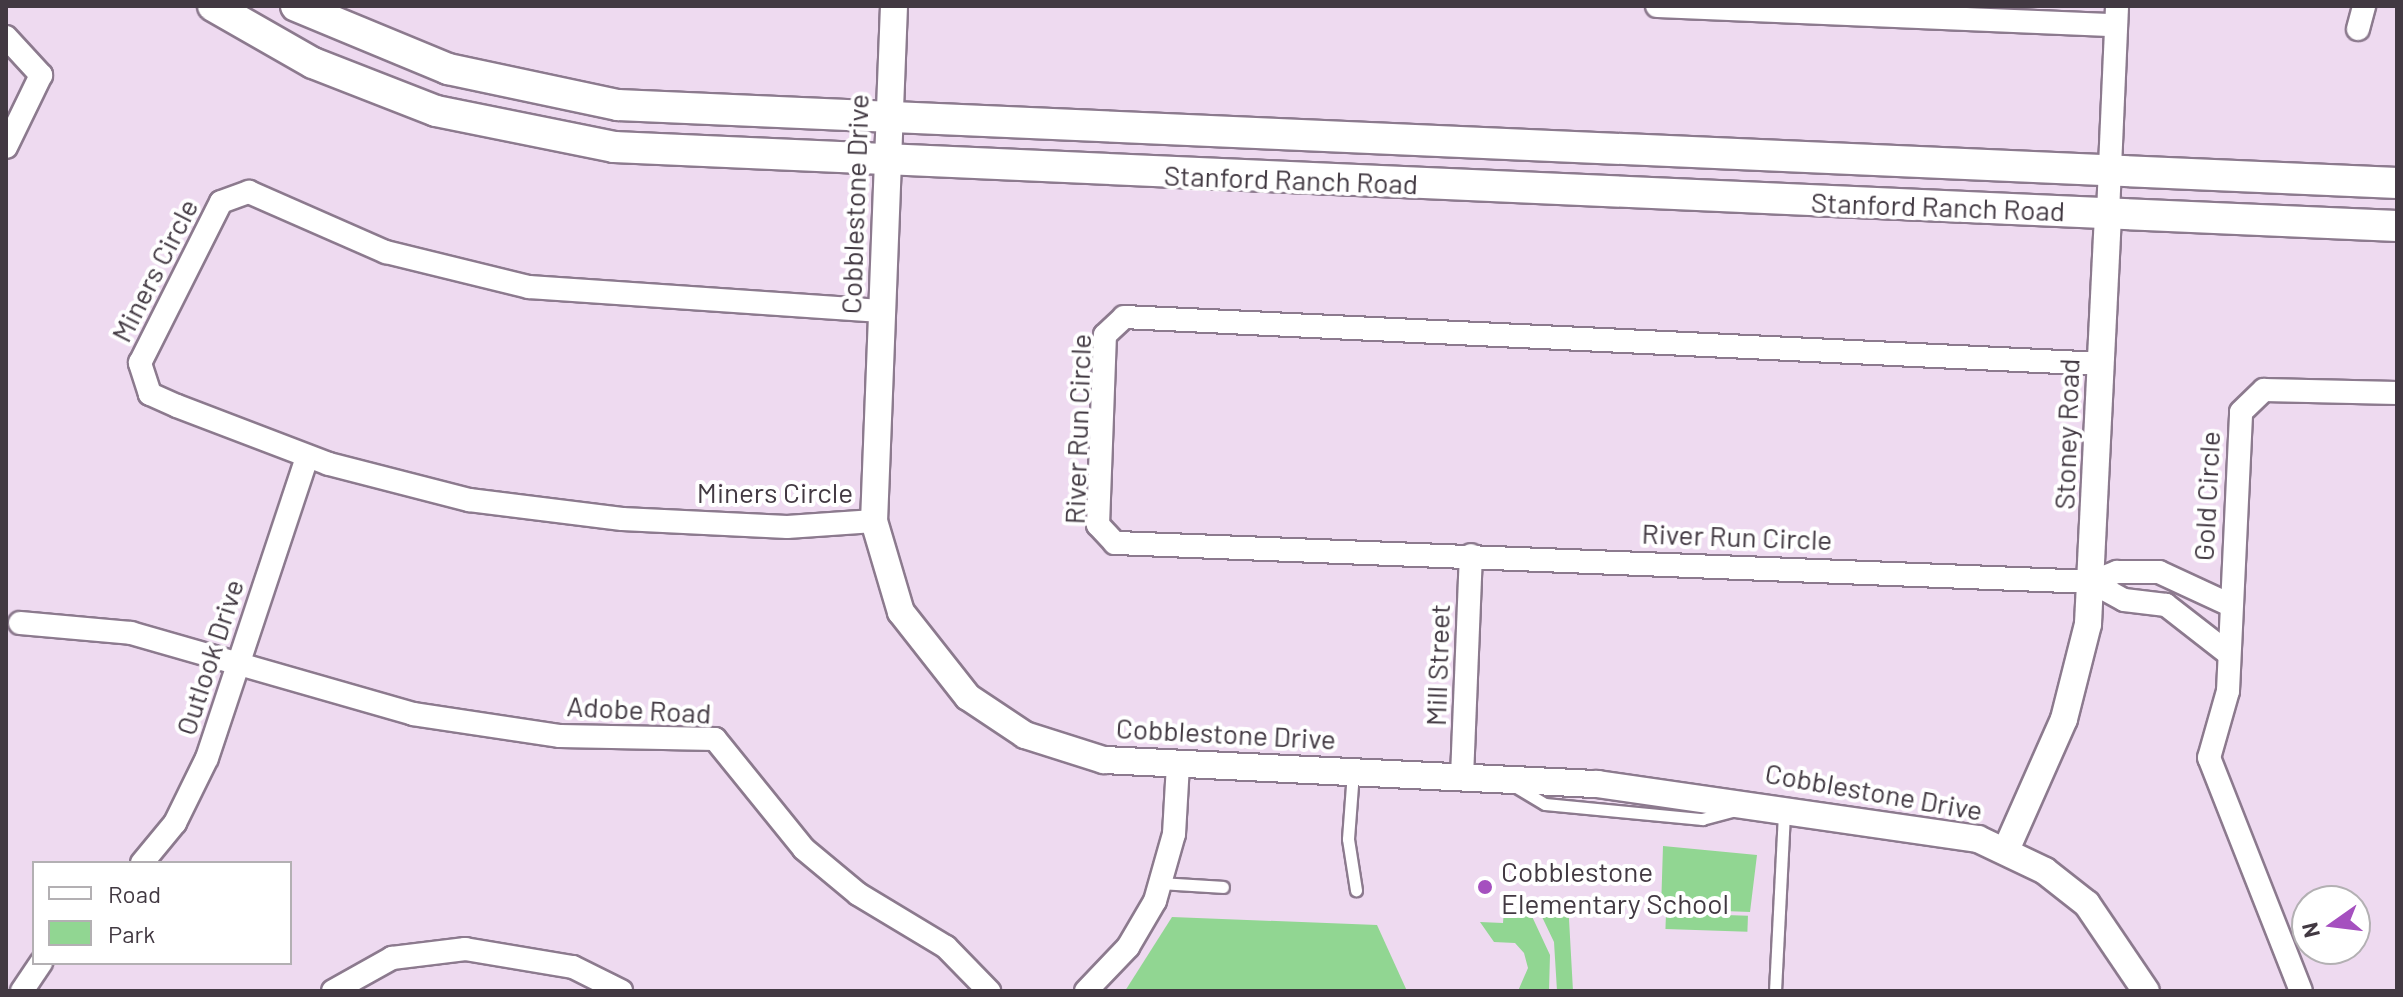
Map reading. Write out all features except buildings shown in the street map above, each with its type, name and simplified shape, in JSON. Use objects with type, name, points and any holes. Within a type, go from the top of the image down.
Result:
[{"type":"main road","name":"Stanford Ranch Road","points":[[213,6],[379,91],[523,134],[614,147],[2397,226]]},
{"type":"main road","name":"Stanford Ranch Road","points":[[296,6],[406,56],[532,91],[632,107],[2397,183]]},
{"type":"street","name":"Cobblestone Drive","points":[[894,6],[874,521],[901,612],[968,697],[1025,735],[1076,754],[1178,764],[1507,779],[1753,803],[1937,830],[2006,850],[2087,904],[2146,991]]},
{"type":"street","points":[[1657,6],[2117,16]]},
{"type":"street","points":[[2358,29],[2364,6]]},
{"type":"street","name":"Stoney Road","points":[[2006,850],[2074,690],[2092,582],[2117,16]]},
{"type":"street","points":[[6,37],[41,75],[6,147]]},
{"type":"street","name":"Miners Circle","points":[[874,521],[787,527],[575,515],[469,500],[307,457],[150,394],[141,380],[140,363],[221,202],[233,194],[249,192],[386,252],[529,287],[881,311]]},
{"type":"street","name":"River Run Circle","points":[[2092,582],[1103,538],[1105,335],[1111,322],[2101,364]]},
{"type":"street","name":"Gold Circle","points":[[2301,991],[2209,758],[2228,691],[2241,412],[2264,390],[2397,393]]},
{"type":"street","name":"Outlook Drive","points":[[143,861],[193,791],[238,667],[307,457]]},
{"type":"street","name":"Mill Street","points":[[1462,777],[1471,555]]},
{"type":"street","name":"Gold Circle","points":[[2092,582],[2117,572],[2159,572],[2230,605]]},
{"type":"street","points":[[2092,582],[2124,600],[2166,605],[2229,654]]},
{"type":"street","points":[[20,623],[131,633],[238,667]]},
{"type":"street","name":"Adobe Road","points":[[238,667],[339,697],[491,727],[645,742],[715,739],[804,849],[858,894],[946,947],[989,991]]},
{"type":"street","points":[[1086,991],[1128,947],[1161,883],[1174,834],[1178,764]]},
{"type":"street","points":[[333,991],[392,958],[438,949],[549,961],[621,991]]},
{"type":"street","points":[[22,991],[40,965]]},
{"type":"lane","points":[[1353,772],[1348,839],[1356,890]]},
{"type":"lane","points":[[1775,991],[1784,807]]},
{"type":"lane","points":[[1161,883],[1223,887]]},
{"type":"green space","points":[[1663,846],[1757,855],[1750,912],[1699,910],[1698,902],[1661,909]]},
{"type":"green space","points":[[1505,896],[1523,897],[1550,955],[1549,991],[1518,991],[1528,968],[1524,953],[1515,943],[1494,942],[1480,922],[1503,923]]},
{"type":"green space","points":[[1533,898],[1568,901],[1573,991],[1557,991],[1554,942]]},
{"type":"green space","points":[[1666,913],[1748,916],[1747,932],[1665,929]]},
{"type":"green space","points":[[1172,917],[1377,925],[1407,991],[1125,991]]},
{"type":"place","name":"Cobblestone Elementary School","points":[[1485,887]]}]
